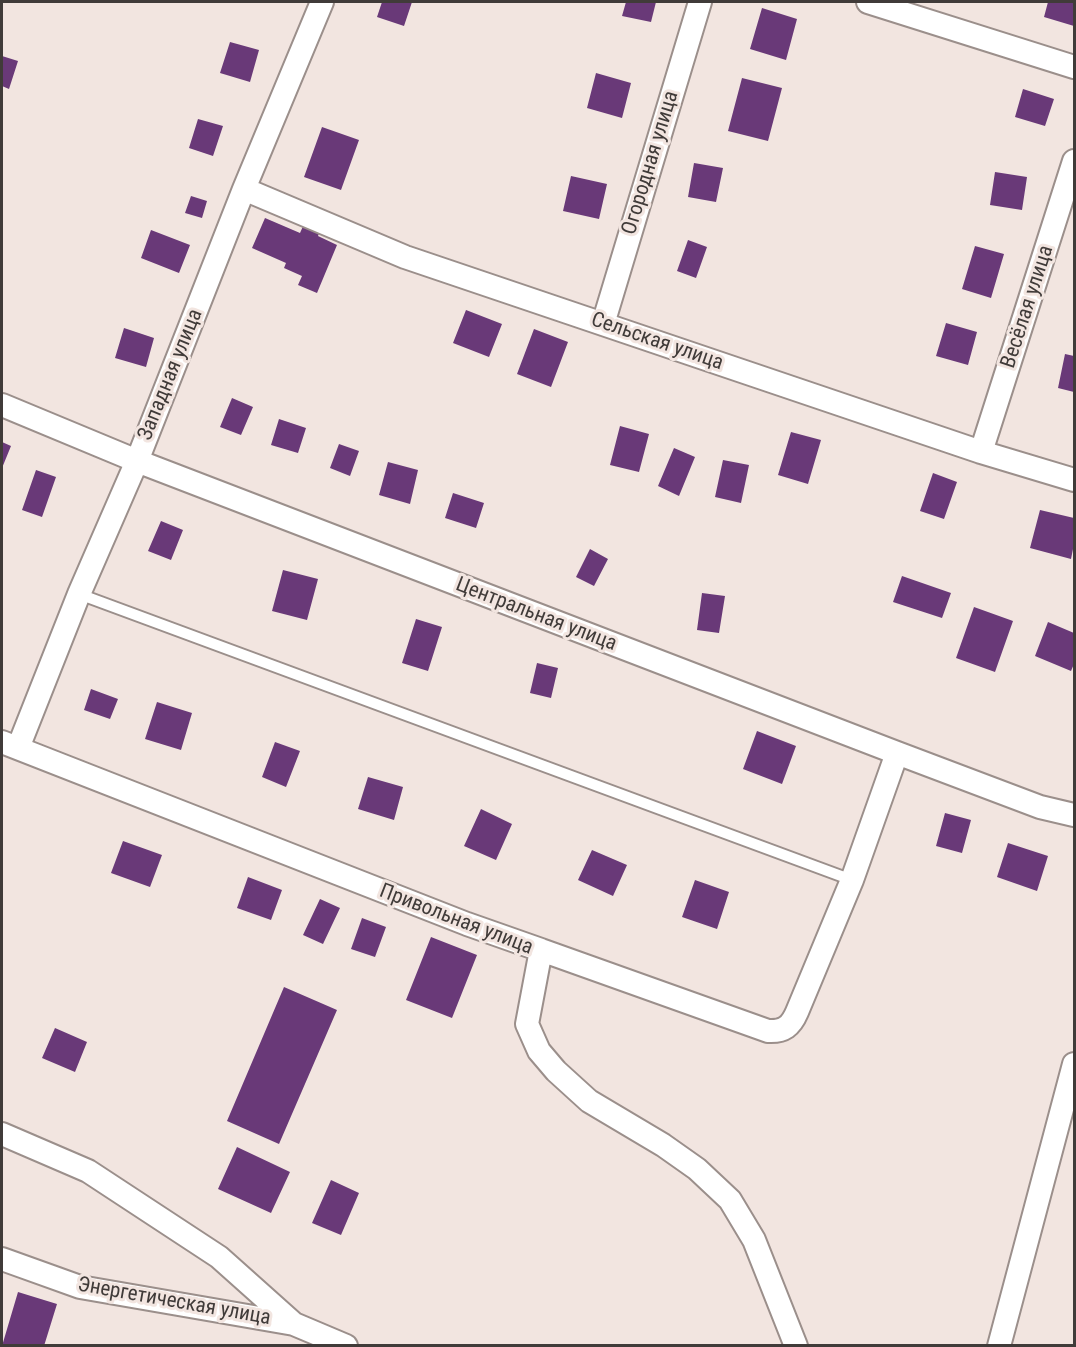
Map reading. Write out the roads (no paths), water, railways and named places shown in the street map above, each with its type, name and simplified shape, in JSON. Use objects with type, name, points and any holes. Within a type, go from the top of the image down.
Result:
[{"type":"street","name":"Западная улица","points":[[10,745],[137,461],[244,189],[322,2]]},
{"type":"street","name":"Огородная улица","points":[[603,324],[699,2]]},
{"type":"street","points":[[868,2],[1074,68]]},
{"type":"street","name":"Весёлая улица","points":[[981,453],[1074,161]]},
{"type":"street","name":"Сельская улица","points":[[244,189],[405,257],[981,453],[1074,480]]},
{"type":"street","name":"Центральная улица","points":[[2,405],[137,461],[897,753],[1040,807],[1074,815]]},
{"type":"street","name":"Привольная улица","points":[[10,745],[456,920],[541,950],[527,1024],[538,1051],[589,1101],[663,1145],[697,1169],[730,1200],[754,1240],[796,1346]]},
{"type":"street","points":[[541,950],[768,1031],[787,1028],[793,1021],[852,880],[897,753]]},
{"type":"street","points":[[999,1346],[1074,1064]]},
{"type":"street","points":[[2,1134],[88,1172],[172,1226],[219,1257],[294,1324]]},
{"type":"street","name":"Энергетическая улица","points":[[2,1259],[80,1287],[294,1324],[346,1346]]},
{"type":"lane","points":[[79,594],[852,880]]}]
